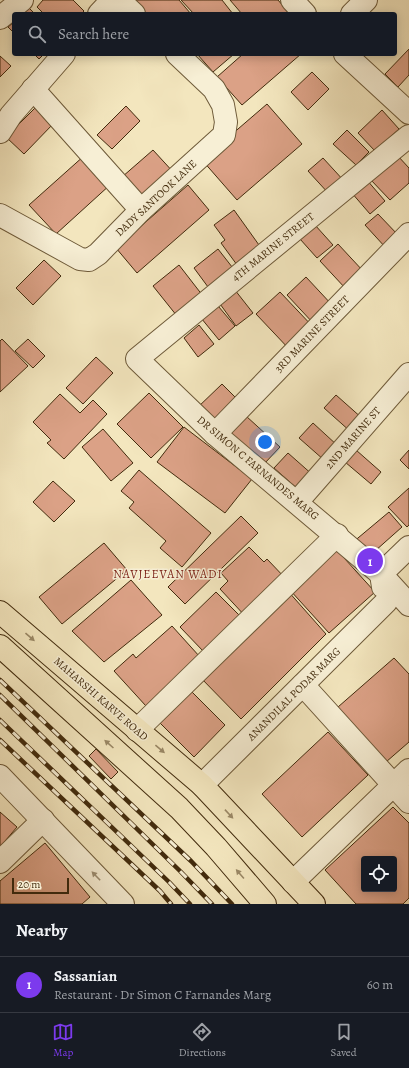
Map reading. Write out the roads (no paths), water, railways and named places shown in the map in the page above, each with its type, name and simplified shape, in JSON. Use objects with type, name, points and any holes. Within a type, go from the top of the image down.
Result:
[{"type":"main road","name":"MAHARSHI KARVE ROAD","points":[[0,612],[202,786],[314,904]]},
{"type":"main road","points":[[0,646],[179,808],[216,847],[265,904]]},
{"type":"main road","points":[[179,808],[202,786]]},
{"type":"street","points":[[0,18],[22,0]]},
{"type":"street","points":[[101,12],[112,0]]},
{"type":"street","points":[[119,0],[132,12]]},
{"type":"street","points":[[292,0],[303,12]]},
{"type":"street","points":[[354,12],[366,0]]},
{"type":"street","points":[[0,132],[11,115],[62,56]]},
{"type":"street","name":"DADY SANTOOK LANE","points":[[0,216],[80,259],[89,260],[98,254],[141,210],[224,136],[226,122],[223,105],[214,89],[179,56]]},
{"type":"street","points":[[347,56],[409,113]]},
{"type":"street","points":[[33,90],[141,210]]},
{"type":"street","name":"4TH MARINE STREET","points":[[137,359],[409,136]]},
{"type":"street","name":"3RD MARINE STREET","points":[[215,434],[409,234]]},
{"type":"street","name":"DR SIMON C FARNANDES MARG","points":[[137,359],[215,434],[382,574],[409,606]]},
{"type":"street","name":"2ND MARINE ST","points":[[297,502],[409,374]]},
{"type":"street","points":[[137,730],[337,535]]},
{"type":"street","points":[[409,547],[382,574],[386,602],[409,606]]},
{"type":"street","name":"ANANDILAL PODAR MARG","points":[[202,786],[386,602]]},
{"type":"street","points":[[302,685],[409,802]]},
{"type":"street","points":[[293,882],[409,770]]},
{"type":"street","points":[[0,776],[123,904]]},
{"type":"street","points":[[0,862],[43,820]]},
{"type":"railway","points":[[0,680],[191,861],[232,904]]},
{"type":"railway","points":[[0,695],[212,904]]},
{"type":"railway","points":[[0,720],[190,904]]},
{"type":"railway","points":[[0,740],[160,891],[171,904]]},
{"type":"place","name":"Sassanian","points":[[370,561]]},
{"type":"district","name":"NAVJEEVAN WADI","points":[[168,574]]}]
